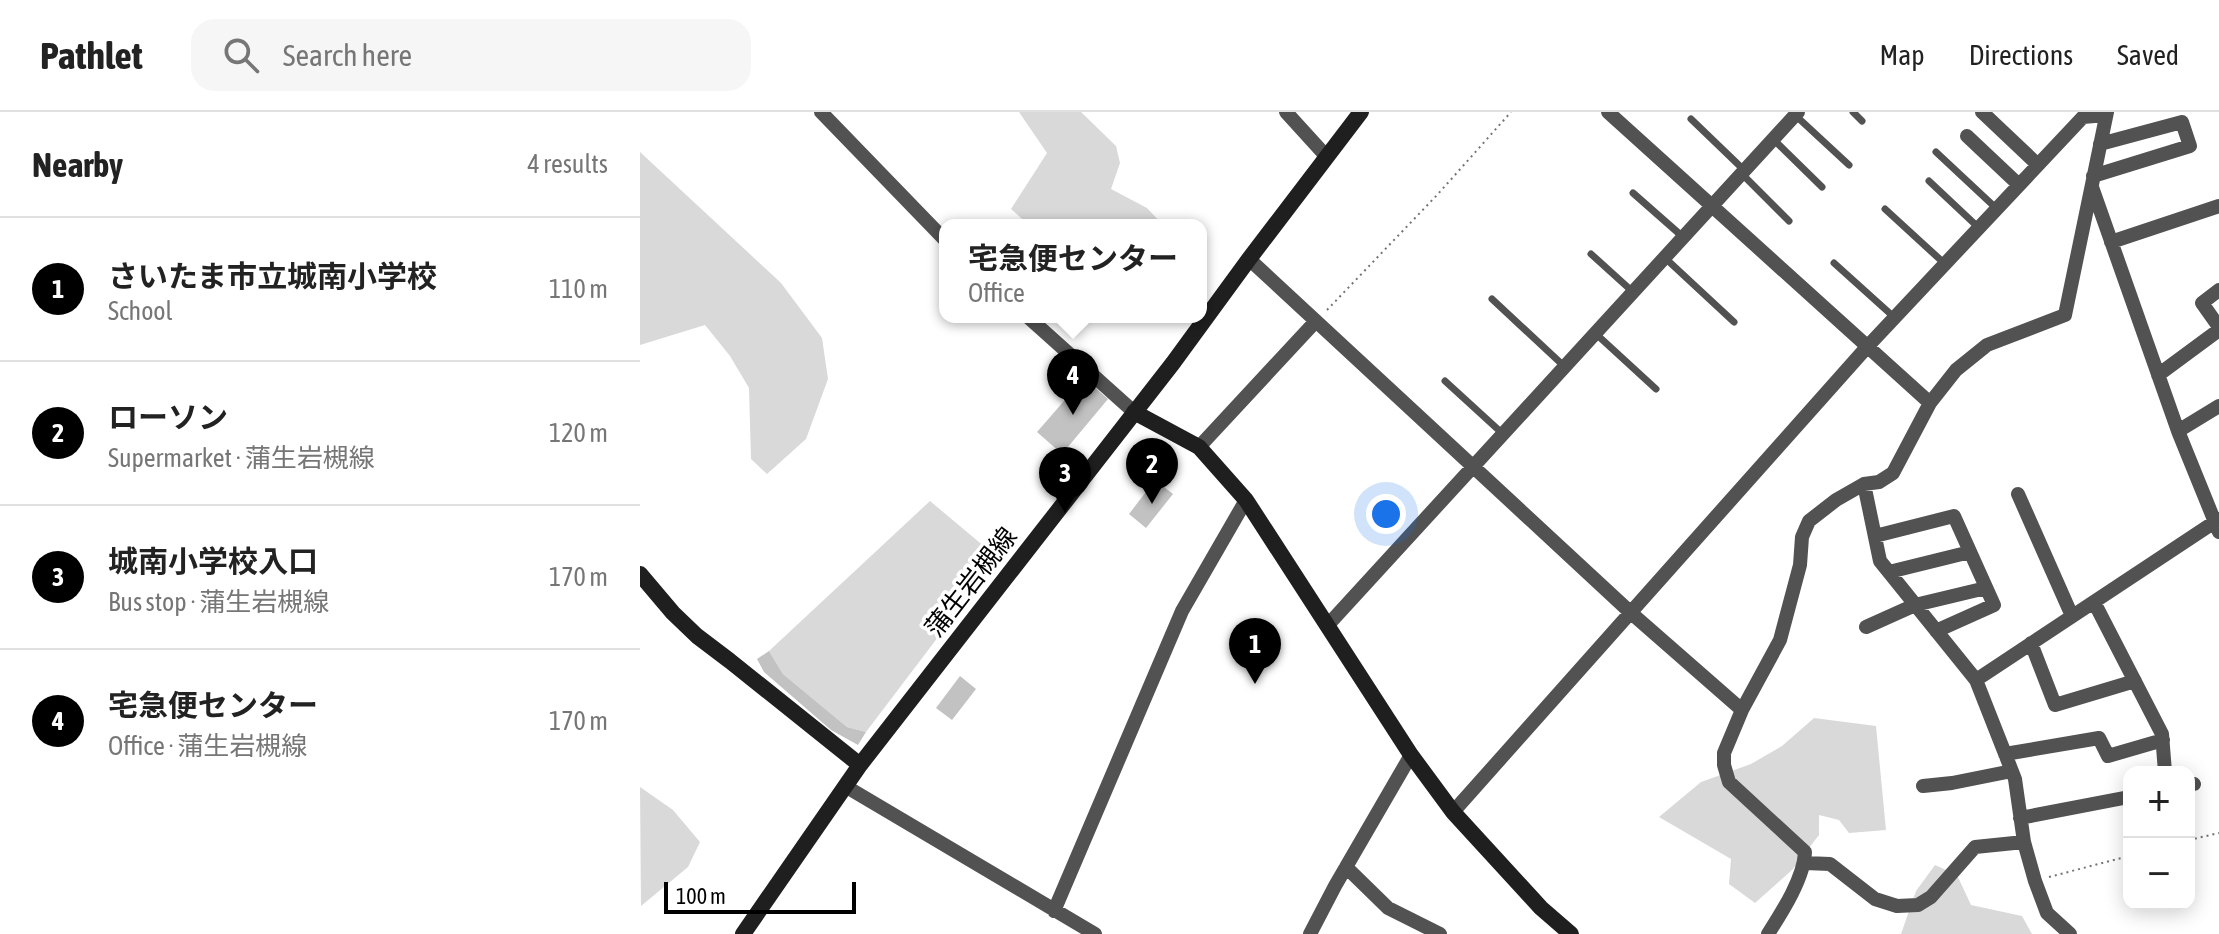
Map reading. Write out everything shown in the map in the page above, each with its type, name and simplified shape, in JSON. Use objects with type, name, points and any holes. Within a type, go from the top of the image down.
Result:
[{"type":"main road","name":"蒲生岩槻線","points":[[1207,316],[1361,112]]},
{"type":"main road","name":"蒲生岩槻線","points":[[743,934],[860,765],[1202,323]]},
{"type":"main road","points":[[1134,412],[1199,447],[1246,500],[1411,755],[1453,812],[1541,908],[1571,934]]},
{"type":"main road","points":[[640,574],[697,636],[860,765]]},
{"type":"street","points":[[821,112],[939,234]]},
{"type":"street","points":[[1286,112],[1326,156]]},
{"type":"street","points":[[1608,112],[1930,403]]},
{"type":"street","points":[[1982,112],[2038,165]]},
{"type":"street","points":[[1327,626],[1796,114]]},
{"type":"street","points":[[1453,812],[1867,347],[2038,165],[2080,115],[2107,114],[2065,315],[1987,345],[1956,370],[1930,403],[1893,473],[1879,482],[1864,484],[1836,500],[1809,521],[1802,537],[1800,565],[1780,640],[1742,710],[1724,753],[1729,782],[1805,852],[1805,863],[1768,934]]},
{"type":"street","points":[[2092,180],[2190,146],[2182,122],[2100,144]]},
{"type":"street","points":[[1967,136],[2019,185]]},
{"type":"street","points":[[1976,680],[2218,524],[2178,431],[2092,180]]},
{"type":"street","points":[[2111,242],[2219,206]]},
{"type":"street","points":[[1249,259],[1630,612],[1742,710]]},
{"type":"street","points":[[2158,375],[2219,329],[2202,303],[2219,290]]},
{"type":"street","points":[[1199,447],[1316,321]]},
{"type":"street","points":[[1035,323],[1134,412]]},
{"type":"street","points":[[2178,431],[2219,406]]},
{"type":"street","points":[[1864,484],[1880,561],[1976,680],[2015,779],[2024,842],[2035,881],[2047,913],[2070,934]]},
{"type":"street","points":[[2018,494],[2072,616]]},
{"type":"street","points":[[1054,911],[1182,611],[1246,500]]},
{"type":"street","points":[[1875,536],[1954,516],[1994,605],[1936,631]]},
{"type":"street","points":[[1889,572],[1970,552]]},
{"type":"street","points":[[1866,627],[1915,605],[1986,588]]},
{"type":"street","points":[[2094,602],[2162,734],[2165,766]]},
{"type":"street","points":[[2031,643],[2055,705],[2135,681]]},
{"type":"street","points":[[2005,754],[2099,738],[2108,756],[2163,740]]},
{"type":"street","points":[[1310,934],[1411,755]]},
{"type":"street","points":[[1923,786],[2012,771]]},
{"type":"street","points":[[845,786],[1095,934]]},
{"type":"street","points":[[2020,818],[2123,798]]},
{"type":"street","points":[[1805,863],[1830,864],[1875,899],[1897,906],[1918,905],[1931,897],[1975,847],[2024,842]]},
{"type":"street","points":[[1346,867],[1388,908],[1440,934]]},
{"type":"lane","points":[[1853,112],[1862,121]]},
{"type":"lane","points":[[1796,114],[1849,165]]},
{"type":"lane","points":[[1691,119],[1789,221]]},
{"type":"lane","points":[[1773,139],[1822,187]]},
{"type":"lane","points":[[1936,152],[1997,209]]},
{"type":"lane","points":[[1929,181],[1979,228]]},
{"type":"lane","points":[[1633,193],[1683,237]]},
{"type":"lane","points":[[1885,209],[1945,264]]},
{"type":"lane","points":[[1591,254],[1633,292]]},
{"type":"lane","points":[[1664,257],[1734,322]]},
{"type":"lane","points":[[1834,263],[1895,318]]},
{"type":"lane","points":[[1492,299],[1565,367]]},
{"type":"lane","points":[[1595,333],[1656,389]]},
{"type":"lane","points":[[1445,381],[1503,434]]},
{"type":"path","points":[[1316,321],[1438,194],[1511,112]]},
{"type":"path","points":[[2195,839],[2219,833]]},
{"type":"path","points":[[2035,881],[2123,858]]},
{"type":"shaded area","points":[[1019,112],[1081,112],[1116,146],[1120,163],[1111,189],[1147,208],[1157,219],[1022,219],[1011,209],[1047,153]]},
{"type":"shaded area","points":[[640,152],[781,283],[822,338],[828,379],[806,439],[767,474],[751,459],[749,388],[730,356],[705,325],[640,345]]},
{"type":"shaded area","points":[[930,501],[998,558],[866,732],[847,727],[783,674],[769,651]]},
{"type":"shaded area","points":[[1814,718],[1876,726],[1886,830],[1849,833],[1839,820],[1819,815],[1819,835],[1792,870],[1755,903],[1729,884],[1731,859],[1659,817],[1701,782],[1751,764],[1782,746]]},
{"type":"shaded area","points":[[640,787],[673,810],[700,842],[688,867],[641,906]]},
{"type":"shaded area","points":[[1935,865],[1957,875],[1971,905],[2022,916],[2032,934],[1901,934],[1916,891]]},
{"type":"building","points":[[1084,378],[1108,399],[1062,454],[1037,432]]},
{"type":"building","points":[[1155,480],[1173,494],[1146,528],[1129,514]]},
{"type":"building","points":[[769,651],[783,674],[847,727],[866,732],[858,745],[831,730],[764,672],[757,659]]},
{"type":"building","points":[[960,676],[976,689],[952,720],[936,708]]},
{"type":"place","name":"宅急便センター","points":[[1073,415]]},
{"type":"place","name":"ローソン","points":[[1152,504]]},
{"type":"place","name":"城南小学校入口","points":[[1065,513]]},
{"type":"place","name":"さいたま市立城南小学校","points":[[1255,684]]}]
